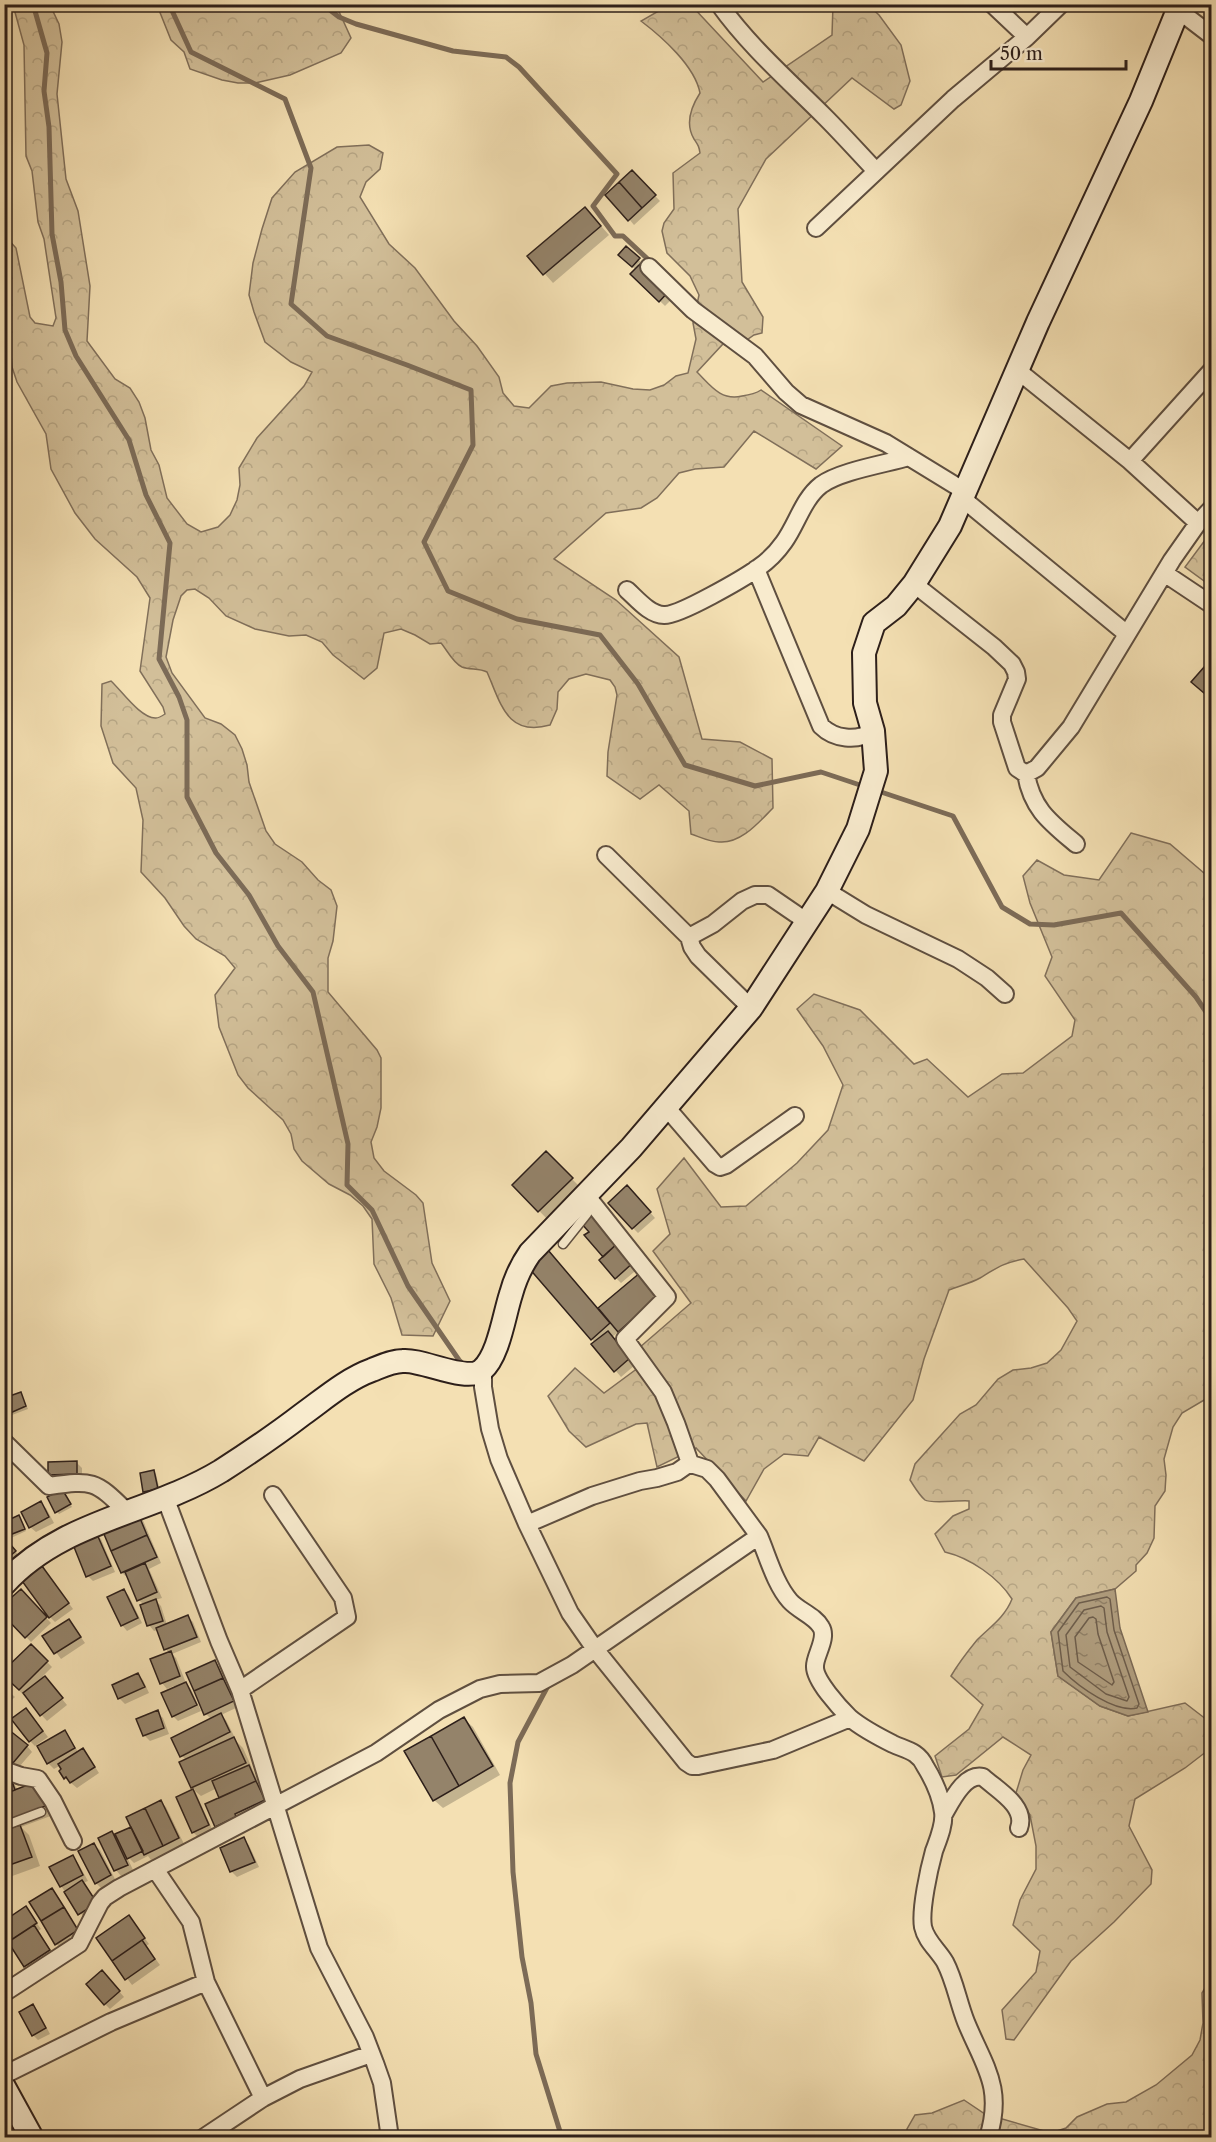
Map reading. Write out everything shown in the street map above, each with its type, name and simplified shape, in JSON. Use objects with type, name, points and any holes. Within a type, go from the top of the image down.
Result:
[{"type":"street","points":[[719,4],[756,48],[876,171]]},
{"type":"street","points":[[992,4],[1027,37]]},
{"type":"street","points":[[816,228],[952,99],[1027,37],[1061,4]]},
{"type":"street","points":[[4,1584],[48,1547],[89,1526],[165,1497],[219,1472],[284,1429],[331,1394],[369,1371],[403,1361],[418,1362],[464,1374],[476,1372],[496,1347],[511,1293],[530,1253],[582,1200],[666,1107],[751,1008],[827,891],[858,829],[876,771],[873,731],[865,703],[864,653],[874,623],[896,606],[914,584],[933,555],[964,495],[1017,370],[1141,101],[1181,7],[1212,36]]},
{"type":"street","points":[[649,267],[693,310],[755,356],[786,392],[801,405],[886,443],[964,495],[1127,634]]},
{"type":"street","points":[[1017,370],[1130,461],[1198,523]]},
{"type":"street","points":[[1130,461],[1212,370]]},
{"type":"street","points":[[627,590],[653,613],[666,616],[687,608],[756,569],[769,559],[784,542],[810,497],[821,485],[837,477],[909,457]]},
{"type":"street","points":[[1026,774],[1037,768],[1071,727],[1164,573],[1198,523],[1212,508]]},
{"type":"street","points":[[756,569],[820,726],[830,735],[842,738],[868,735],[873,731]]},
{"type":"street","points":[[1164,573],[1212,605]]},
{"type":"street","points":[[914,584],[994,647],[1017,672],[1017,679],[1002,715],[1002,722],[1017,768],[1026,774],[1028,789],[1037,808],[1050,823],[1076,844]]},
{"type":"street","points":[[606,855],[689,937],[698,956],[751,1008]]},
{"type":"street","points":[[827,891],[866,915],[958,959],[987,978],[1005,994]]},
{"type":"street","points":[[689,937],[713,924],[742,901],[755,895],[768,895],[806,921]]},
{"type":"street","points":[[666,1107],[720,1167],[795,1116]]},
{"type":"street","points":[[527,1524],[592,1496],[677,1472],[683,1469],[689,1460],[663,1392],[625,1339],[667,1297],[582,1200]]},
{"type":"street","points":[[476,1372],[483,1387],[490,1429],[499,1459],[570,1613],[595,1649],[686,1762],[692,1766],[772,1750],[843,1721]]},
{"type":"street","points":[[4,1442],[49,1486],[90,1482],[107,1492],[126,1511]]},
{"type":"street","points":[[688,1463],[707,1469],[717,1479],[759,1536],[781,1588],[791,1602],[821,1625],[824,1632],[815,1666],[816,1675],[843,1721],[922,1760],[940,1798],[944,1814]]},
{"type":"street","points":[[240,1690],[347,1617],[343,1598],[273,1496]]},
{"type":"street","points":[[165,1497],[219,1641],[240,1690],[319,1948],[365,2037],[371,2054],[381,2083],[390,2138]]},
{"type":"street","points":[[4,1993],[79,1944],[105,1897],[376,1753],[440,1710],[480,1689],[500,1684],[538,1683],[572,1665],[759,1536]]},
{"type":"street","points":[[4,1770],[38,1779],[53,1801],[73,1841]]},
{"type":"street","points":[[988,2138],[995,2111],[992,2081],[966,2020],[952,1977],[926,1934],[922,1918],[928,1879],[944,1814],[964,1785],[977,1776],[983,1778],[1016,1806],[1021,1818],[1019,1828]]},
{"type":"street","points":[[155,1869],[190,1922],[206,1982],[263,2098]]},
{"type":"street","points":[[4,2075],[111,2022],[206,1982]]},
{"type":"street","points":[[202,2138],[263,2098],[300,2079],[371,2054]]},
{"type":"street","points":[[4,2087],[32,2138]]},
{"type":"lane","points":[[563,1244],[587,1214],[582,1200]]},
{"type":"lane","points":[[4,1826],[41,1812]]},
{"type":"green space","points":[[13,5],[50,5],[59,24],[62,42],[57,94],[66,179],[78,211],[90,286],[87,341],[115,379],[130,388],[139,402],[145,418],[151,450],[159,465],[167,498],[187,524],[201,532],[218,527],[230,515],[237,500],[240,485],[239,468],[257,438],[304,386],[312,372],[291,362],[265,342],[249,295],[253,263],[272,198],[295,172],[337,147],[369,145],[383,153],[380,169],[366,182],[360,197],[389,244],[415,268],[454,321],[477,346],[499,377],[503,393],[514,406],[529,408],[551,386],[567,383],[601,382],[650,390],[664,385],[676,376],[688,373],[696,339],[693,323],[699,295],[690,276],[667,253],[662,231],[664,223],[674,209],[673,173],[700,153],[691,133],[690,122],[694,104],[700,93],[692,73],[677,53],[641,21],[669,5],[691,5],[763,82],[832,35],[833,5],[868,5],[879,15],[901,45],[910,81],[901,105],[894,109],[852,78],[766,159],[738,209],[742,282],[763,317],[762,333],[754,335],[734,349],[723,344],[697,372],[717,391],[728,396],[747,395],[761,390],[842,446],[816,469],[754,431],[724,467],[695,469],[679,473],[657,498],[641,508],[606,513],[554,559],[616,600],[679,657],[702,739],[740,742],[772,759],[773,808],[749,831],[727,842],[712,841],[691,834],[689,811],[659,785],[640,799],[607,776],[608,752],[617,695],[610,680],[586,674],[569,679],[558,692],[557,709],[550,725],[524,726],[515,722],[508,715],[487,672],[459,665],[441,643],[430,644],[401,629],[384,633],[377,668],[364,679],[333,655],[322,642],[306,635],[289,636],[255,629],[226,616],[209,598],[195,589],[187,590],[181,596],[173,620],[166,657],[172,673],[205,718],[221,724],[235,735],[242,749],[249,782],[266,831],[275,844],[302,862],[318,880],[331,890],[337,906],[333,941],[328,958],[328,992],[377,1050],[381,1058],[381,1108],[371,1142],[374,1158],[384,1171],[423,1203],[432,1263],[450,1301],[433,1336],[402,1335],[391,1298],[374,1264],[372,1219],[363,1206],[350,1195],[329,1184],[302,1161],[294,1149],[291,1134],[283,1120],[248,1088],[238,1075],[219,1027],[215,995],[235,968],[225,956],[196,939],[165,898],[141,872],[143,820],[136,788],[113,763],[101,726],[102,684],[111,681],[138,709],[150,717],[157,718],[165,714],[140,671],[150,598],[137,577],[95,539],[75,513],[51,469],[46,434],[17,382],[12,367],[9,331],[5,320],[5,236],[16,248],[30,317],[35,323],[53,326],[56,318],[44,239],[38,222],[32,171],[26,156],[24,45]]},
{"type":"green space","points":[[157,5],[336,5],[351,38],[341,53],[290,75],[255,83],[238,83],[190,69],[184,52],[171,40]]},
{"type":"green space","points":[[1211,532],[1211,586],[1185,567]]},
{"type":"green space","points":[[1131,833],[1170,844],[1211,879],[1211,1396],[1182,1413],[1173,1427],[1164,1459],[1165,1491],[1155,1506],[1154,1538],[1147,1553],[1136,1565],[1136,1571],[1115,1589],[1076,1598],[1051,1632],[1058,1676],[1100,1706],[1128,1716],[1185,1703],[1211,1723],[1211,1748],[1185,1768],[1135,1799],[1129,1826],[1152,1870],[1151,1884],[1071,1961],[1014,2040],[1006,2039],[1002,2010],[1036,1972],[1040,1951],[1013,1925],[1020,1900],[1036,1869],[1036,1846],[1030,1815],[1016,1793],[1023,1770],[1031,1755],[1003,1737],[956,1775],[942,1777],[935,1756],[969,1729],[983,1705],[951,1676],[977,1640],[1001,1616],[1012,1599],[999,1583],[983,1570],[964,1559],[945,1552],[935,1534],[953,1516],[969,1509],[969,1501],[925,1500],[910,1480],[915,1464],[960,1414],[976,1405],[998,1379],[1013,1370],[1047,1363],[1061,1350],[1077,1321],[1068,1308],[1024,1259],[996,1268],[976,1280],[949,1290],[924,1359],[913,1400],[864,1461],[819,1437],[808,1456],[784,1454],[764,1469],[746,1501],[696,1448],[657,1467],[647,1423],[636,1424],[586,1447],[569,1431],[548,1396],[575,1368],[604,1393],[642,1365],[639,1348],[691,1303],[653,1251],[670,1234],[657,1189],[684,1158],[721,1207],[746,1206],[797,1163],[828,1130],[843,1085],[823,1046],[797,1009],[814,994],[860,1010],[914,1064],[927,1059],[968,1097],[1002,1074],[1023,1073],[1072,1036],[1075,1020],[1045,976],[1052,957],[1030,903],[1023,876],[1037,860],[1064,875],[1099,880]]},
{"type":"green space","points":[[1211,1978],[1211,2137],[908,2138],[907,2129],[915,2115],[932,2113],[964,2100],[985,2114],[1051,2133],[1066,2128],[1077,2117],[1107,2104],[1126,2102],[1156,2085],[1192,2055],[1200,2040],[1203,2023],[1202,1993]]},
{"type":"water","points":[[1115,1589],[1120,1628],[1148,1712],[1128,1716],[1100,1706],[1058,1676],[1051,1632],[1076,1598]]},
{"type":"building","points":[[632,170],[656,195],[642,208],[619,182]]},
{"type":"building","points":[[619,182],[642,208],[628,221],[605,195]]},
{"type":"building","points":[[585,207],[601,226],[543,275],[527,256]]},
{"type":"building","points":[[626,246],[640,258],[632,267],[618,255]]},
{"type":"building","points":[[640,264],[669,291],[659,302],[630,274]]},
{"type":"building","points":[[1212,658],[1212,698],[1211,699],[1191,682]]},
{"type":"building","points":[[546,1151],[573,1178],[538,1212],[512,1185]]},
{"type":"building","points":[[627,1185],[651,1212],[632,1229],[608,1203]]},
{"type":"building","points":[[595,1213],[619,1242],[603,1257],[584,1235],[589,1232],[582,1224]]},
{"type":"building","points":[[619,1242],[635,1261],[615,1279],[599,1260]]},
{"type":"building","points":[[548,1250],[610,1323],[591,1340],[528,1267]]},
{"type":"building","points":[[641,1272],[660,1295],[618,1332],[598,1308]]},
{"type":"building","points":[[608,1331],[630,1358],[614,1372],[591,1344]]},
{"type":"building","points":[[21,1392],[26,1406],[8,1414],[4,1398]]},
{"type":"building","points":[[77,1461],[77,1474],[48,1475],[48,1462]]},
{"type":"building","points":[[154,1470],[158,1489],[143,1492],[140,1473]]},
{"type":"building","points":[[62,1489],[71,1504],[55,1513],[47,1497]]},
{"type":"building","points":[[41,1501],[49,1517],[29,1528],[21,1512]]},
{"type":"building","points":[[137,1511],[147,1535],[111,1551],[101,1527]]},
{"type":"building","points":[[19,1515],[25,1529],[7,1536],[4,1522]]},
{"type":"building","points":[[96,1532],[111,1566],[86,1577],[72,1542]]},
{"type":"building","points":[[147,1535],[157,1557],[121,1573],[111,1551]]},
{"type":"building","points":[[4,1537],[16,1551],[4,1561]]},
{"type":"building","points":[[145,1563],[157,1592],[137,1601],[125,1572]]},
{"type":"building","points":[[42,1566],[69,1603],[49,1618],[22,1581]]},
{"type":"building","points":[[21,1589],[47,1617],[25,1638],[4,1616],[4,1604]]},
{"type":"building","points":[[124,1589],[138,1618],[121,1626],[107,1597]]},
{"type":"building","points":[[156,1599],[163,1621],[147,1626],[140,1605]]},
{"type":"building","points":[[188,1615],[197,1637],[164,1650],[156,1628]]},
{"type":"building","points":[[69,1619],[81,1637],[54,1654],[42,1636]]},
{"type":"building","points":[[31,1644],[48,1661],[19,1690],[4,1676],[4,1670]]},
{"type":"building","points":[[171,1651],[180,1676],[160,1684],[150,1659]]},
{"type":"building","points":[[215,1660],[223,1678],[194,1691],[186,1673]]},
{"type":"building","points":[[138,1673],[145,1687],[118,1699],[112,1685]]},
{"type":"building","points":[[45,1676],[63,1698],[40,1716],[23,1693]]},
{"type":"building","points":[[223,1678],[234,1701],[204,1715],[194,1691]]},
{"type":"building","points":[[186,1682],[197,1705],[172,1717],[161,1693]]},
{"type":"building","points":[[26,1708],[43,1731],[29,1742],[11,1719]]},
{"type":"building","points":[[158,1710],[164,1728],[143,1736],[136,1719]]},
{"type":"building","points":[[221,1713],[230,1732],[180,1757],[171,1738]]},
{"type":"building","points":[[464,1717],[493,1766],[459,1786],[431,1736]]},
{"type":"building","points":[[4,1726],[28,1745],[13,1763],[4,1756]]},
{"type":"building","points":[[65,1730],[75,1748],[47,1764],[37,1746]]},
{"type":"building","points":[[431,1736],[459,1786],[433,1801],[404,1751]]},
{"type":"building","points":[[234,1737],[246,1763],[191,1788],[179,1762]]},
{"type":"building","points":[[83,1748],[95,1767],[70,1783],[66,1777],[64,1779],[58,1764]]},
{"type":"building","points":[[249,1765],[256,1781],[219,1798],[212,1781]]},
{"type":"building","points":[[11,1778],[15,1790],[4,1794],[4,1781]]},
{"type":"building","points":[[38,1781],[48,1805],[4,1822],[4,1794]]},
{"type":"building","points":[[256,1781],[265,1800],[235,1814],[236,1817],[215,1827],[205,1804]]},
{"type":"building","points":[[193,1789],[209,1825],[192,1833],[176,1797]]},
{"type":"building","points":[[161,1800],[179,1838],[163,1846],[145,1808]]},
{"type":"building","points":[[145,1808],[163,1846],[144,1855],[126,1817]]},
{"type":"building","points":[[20,1825],[32,1857],[4,1867],[4,1830]]},
{"type":"building","points":[[131,1827],[143,1851],[127,1859],[115,1834]]},
{"type":"building","points":[[112,1831],[128,1865],[114,1871],[98,1838]]},
{"type":"building","points":[[244,1837],[255,1862],[230,1872],[220,1848]]},
{"type":"building","points":[[94,1843],[111,1875],[95,1884],[78,1851]]},
{"type":"building","points":[[73,1855],[83,1875],[60,1887],[49,1867]]},
{"type":"building","points":[[82,1880],[97,1903],[78,1915],[64,1892]]},
{"type":"building","points":[[52,1888],[64,1907],[41,1921],[29,1902]]},
{"type":"building","points":[[26,1906],[37,1923],[8,1942],[4,1937],[4,1921]]},
{"type":"building","points":[[64,1907],[78,1930],[55,1945],[41,1921]]},
{"type":"building","points":[[129,1915],[145,1938],[112,1961],[96,1938]]},
{"type":"building","points":[[34,1925],[50,1950],[24,1967],[8,1942]]},
{"type":"building","points":[[142,1940],[155,1959],[125,1980],[112,1961]]},
{"type":"building","points":[[102,1970],[120,1991],[104,2005],[86,1984]]},
{"type":"building","points":[[33,2004],[46,2028],[32,2036],[19,2012]]},
{"type":"waterway","points":[[33,4],[47,53],[44,91],[49,127],[52,234],[61,282],[65,330],[76,356],[129,440],[146,495],[170,543],[159,659],[179,697],[187,720],[187,797],[216,853],[249,895],[278,946],[313,992],[348,1144],[347,1185],[372,1210],[408,1286],[465,1366]]},
{"type":"waterway","points":[[169,4],[191,52],[285,99],[311,168],[291,304],[327,336],[471,390],[473,445],[424,542],[448,591],[517,619],[600,635],[638,684],[685,765],[755,786],[821,772],[866,787]]},
{"type":"waterway","points":[[322,4],[339,17],[356,24],[453,51],[506,57],[519,67],[617,174],[593,206],[615,236],[623,236],[653,264]]},
{"type":"waterway","points":[[875,790],[953,816],[1002,907],[1030,924],[1054,925],[1121,913],[1196,997],[1212,1021]]},
{"type":"waterway","points":[[550,1682],[518,1742],[510,1783],[513,1872],[536,2054],[562,2138]]}]
